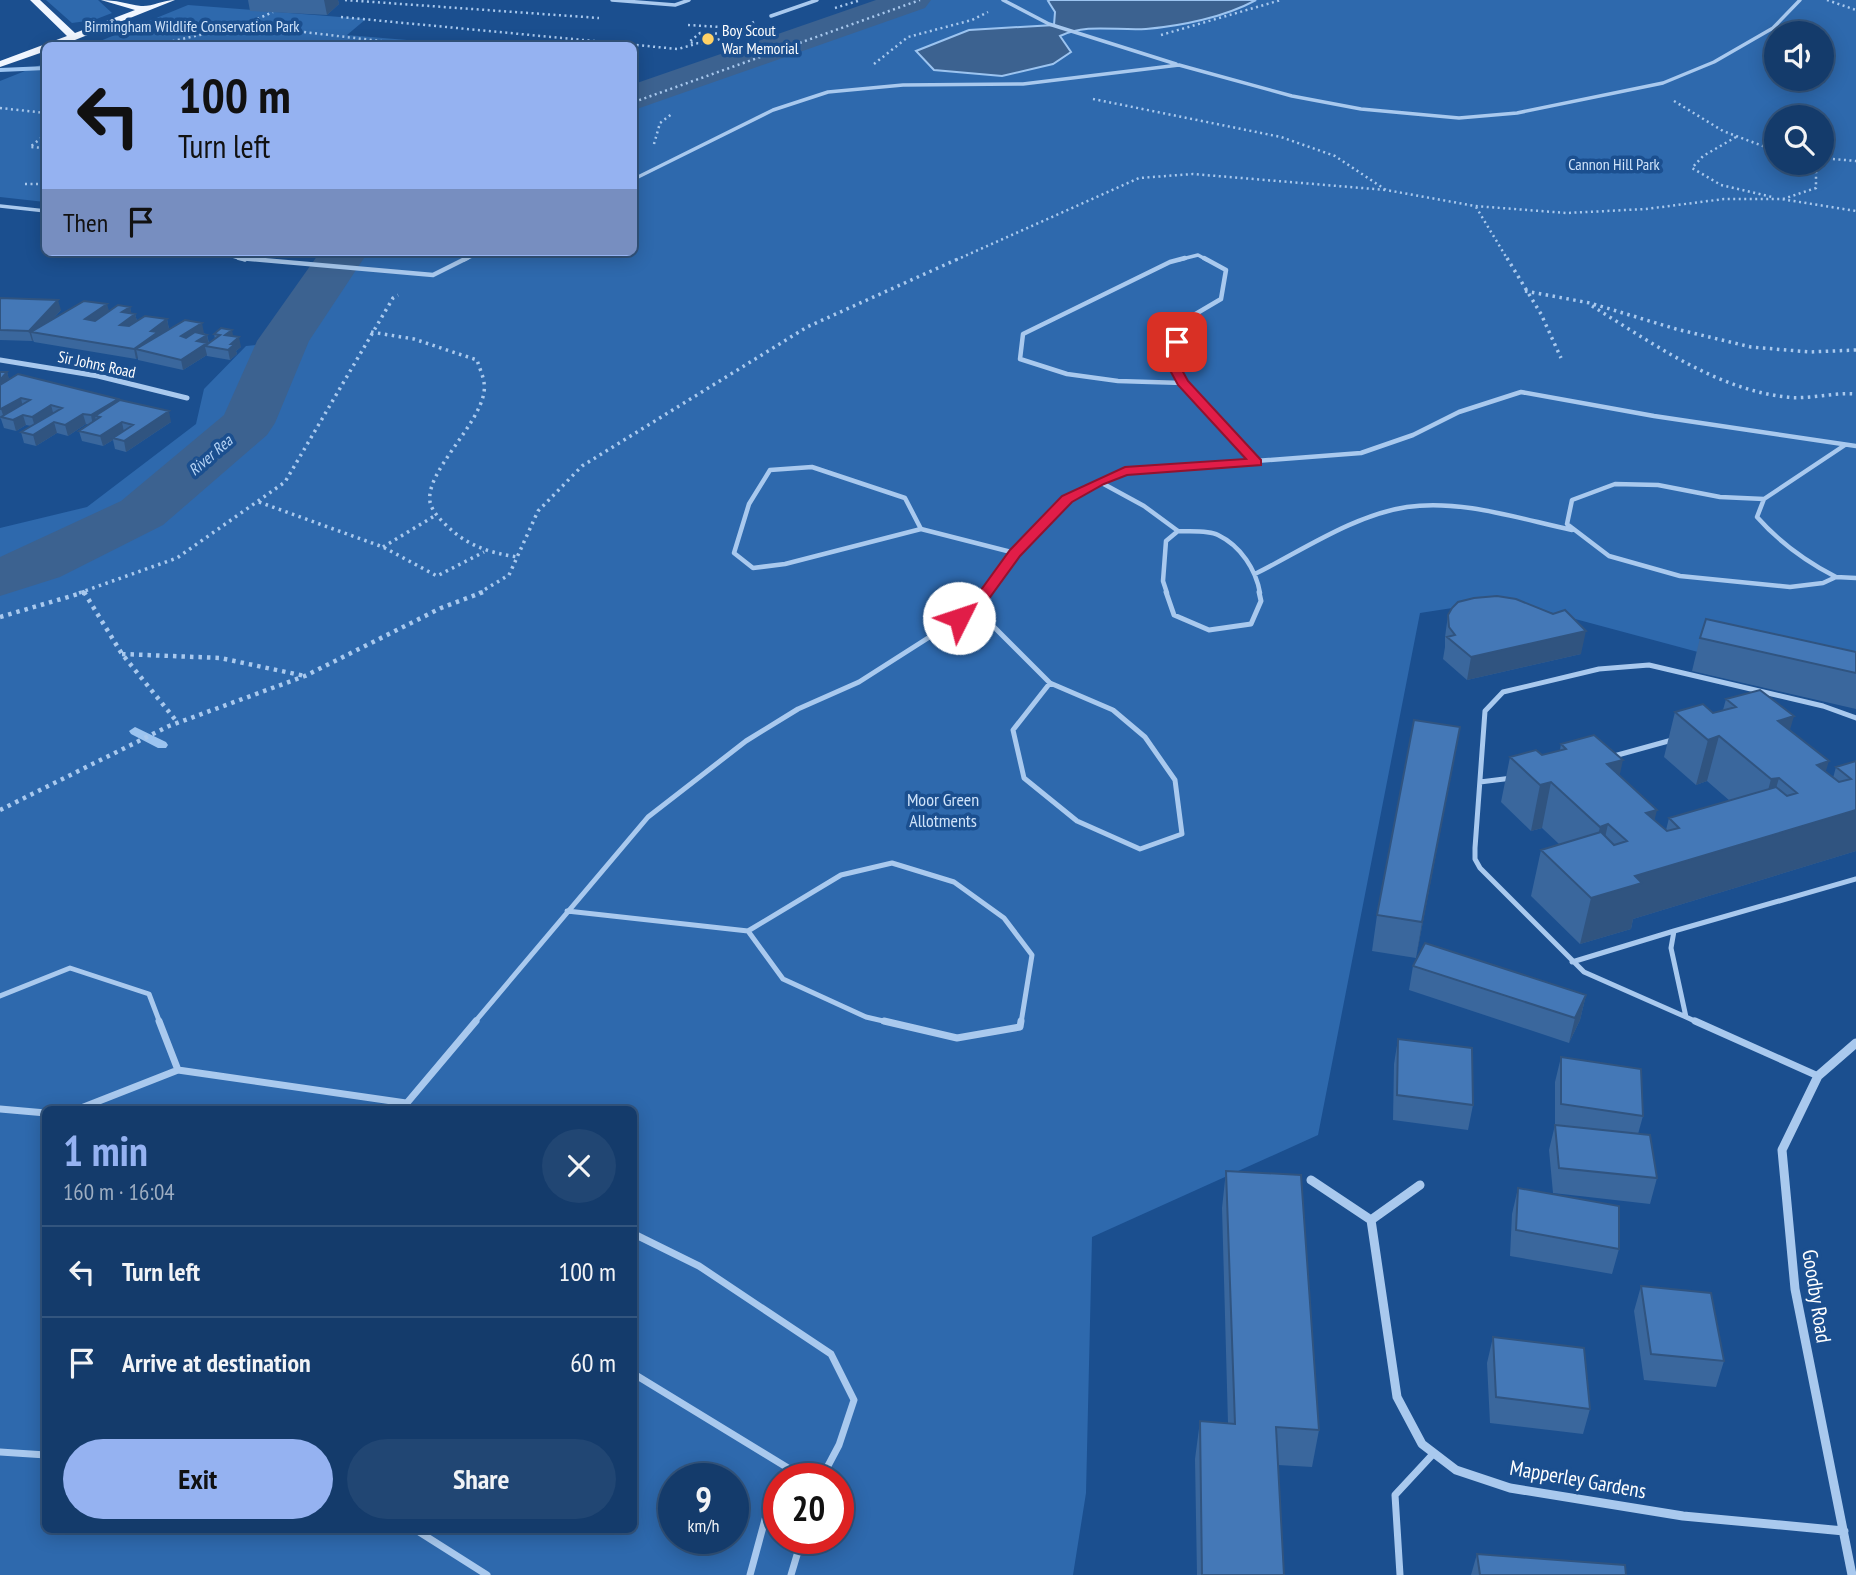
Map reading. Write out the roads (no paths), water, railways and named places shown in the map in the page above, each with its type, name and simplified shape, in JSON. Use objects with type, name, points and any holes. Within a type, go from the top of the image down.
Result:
[{"type":"main road","points":[[35,0],[73,37]]},
{"type":"main road","points":[[106,0],[144,9]]},
{"type":"main road","points":[[59,42],[170,0]]},
{"type":"main road","points":[[3,63],[42,48]]},
{"type":"street","name":"Sir Johns Road","points":[[0,360],[97,376],[187,398]]},
{"type":"street","name":"Goodby Road","points":[[1852,1575],[1795,1289],[1782,1150],[1818,1076],[1856,1043]]},
{"type":"street","points":[[1311,1180],[1370,1220],[1420,1185]]},
{"type":"street","name":"Mapperley Gardens","points":[[1370,1220],[1397,1397],[1422,1444],[1456,1470],[1510,1488],[1684,1516],[1843,1531]]},
{"type":"lane","points":[[612,0],[675,5],[689,0]]},
{"type":"lane","points":[[771,16],[817,0]]},
{"type":"lane","points":[[1004,1],[1049,24],[1079,34],[1292,96],[1360,110],[1459,118],[1530,111],[1663,83],[1714,62],[1773,28],[1800,0]]},
{"type":"lane","points":[[637,178],[773,110],[828,92],[903,85],[1024,84],[1179,65]]},
{"type":"lane","points":[[0,206],[42,211]]},
{"type":"lane","points":[[1183,383],[1118,381],[1067,374],[1020,359],[1023,334],[1170,262],[1198,255],[1226,270],[1221,299],[1182,322],[1171,361],[1183,383],[1256,462]]},
{"type":"lane","points":[[232,256],[245,260],[433,275],[472,256]]},
{"type":"lane","points":[[86,1106],[178,1070],[404,1106],[648,817],[746,741],[799,709],[859,681],[975,608],[1015,553],[1067,499],[1125,471],[1361,453],[1413,435],[1460,412],[1521,392],[1654,416],[1856,446]]},
{"type":"lane","points":[[1845,445],[1764,499],[1757,517],[1773,537],[1796,556],[1836,577],[1856,578]]},
{"type":"lane","points":[[921,529],[905,498],[812,467],[770,470],[749,504],[734,552],[753,568],[785,564],[921,529],[1015,553]]},
{"type":"lane","points":[[1100,482],[1144,506],[1178,531],[1217,534],[1243,555],[1255,574],[1261,601],[1251,624],[1209,630],[1174,615],[1163,581],[1166,541],[1178,531]]},
{"type":"lane","points":[[1764,499],[1720,497],[1658,485],[1615,484],[1572,500],[1567,524],[1609,556],[1680,576],[1790,587],[1823,583],[1836,577]]},
{"type":"lane","points":[[1255,574],[1369,519],[1408,507],[1451,508],[1575,530]]},
{"type":"lane","points":[[975,608],[1050,683],[1114,710],[1145,737],[1175,780],[1182,834],[1140,849],[1077,821],[1024,778],[1013,730],[1050,683]]},
{"type":"lane","points":[[1818,1076],[1584,972],[1480,868],[1475,859],[1485,711],[1503,692],[1617,666],[1665,667],[1823,706],[1856,718]]},
{"type":"lane","points":[[1603,760],[1678,738]]},
{"type":"lane","points":[[1480,782],[1517,777]]},
{"type":"lane","points":[[567,911],[748,931],[841,875],[892,863],[954,882],[1004,918],[1032,955],[1020,1027],[957,1038],[866,1017],[783,979],[748,931]]},
{"type":"lane","points":[[1572,962],[1856,879]]},
{"type":"lane","points":[[1674,931],[1671,948],[1686,1017]]},
{"type":"lane","points":[[0,996],[70,968],[149,994],[178,1070]]},
{"type":"lane","points":[[0,1109],[42,1113]]},
{"type":"lane","points":[[637,1235],[699,1266],[831,1354],[853,1400],[839,1445],[829,1463]]},
{"type":"lane","points":[[637,1376],[780,1463]]},
{"type":"lane","points":[[0,1452],[42,1455]]},
{"type":"lane","points":[[1400,1575],[1395,1495],[1434,1453]]},
{"type":"lane","points":[[750,1575],[763,1527]]},
{"type":"lane","points":[[421,1533],[487,1575]]},
{"type":"lane","points":[[792,1575],[798,1554]]},
{"type":"waterway","name":"River Rea","points":[[637,97],[912,0]]},
{"type":"waterway","points":[[0,70],[42,68]]},
{"type":"waterway","name":"River Rea","points":[[0,578],[39,564],[142,513],[248,423],[283,341],[341,256]]},
{"type":"waterway","points":[[135,731],[162,745]]},
{"type":"place","name":"Boy Scout War Memorial","points":[[708,39]]},
{"type":"park label","name":"Birmingham Wildlife Conservation Park","points":[[192,26]]},
{"type":"park label","name":"Cannon Hill Park","points":[[1614,164]]},
{"type":"park label","name":"Moor Green Allotments","points":[[943,809]]}]
